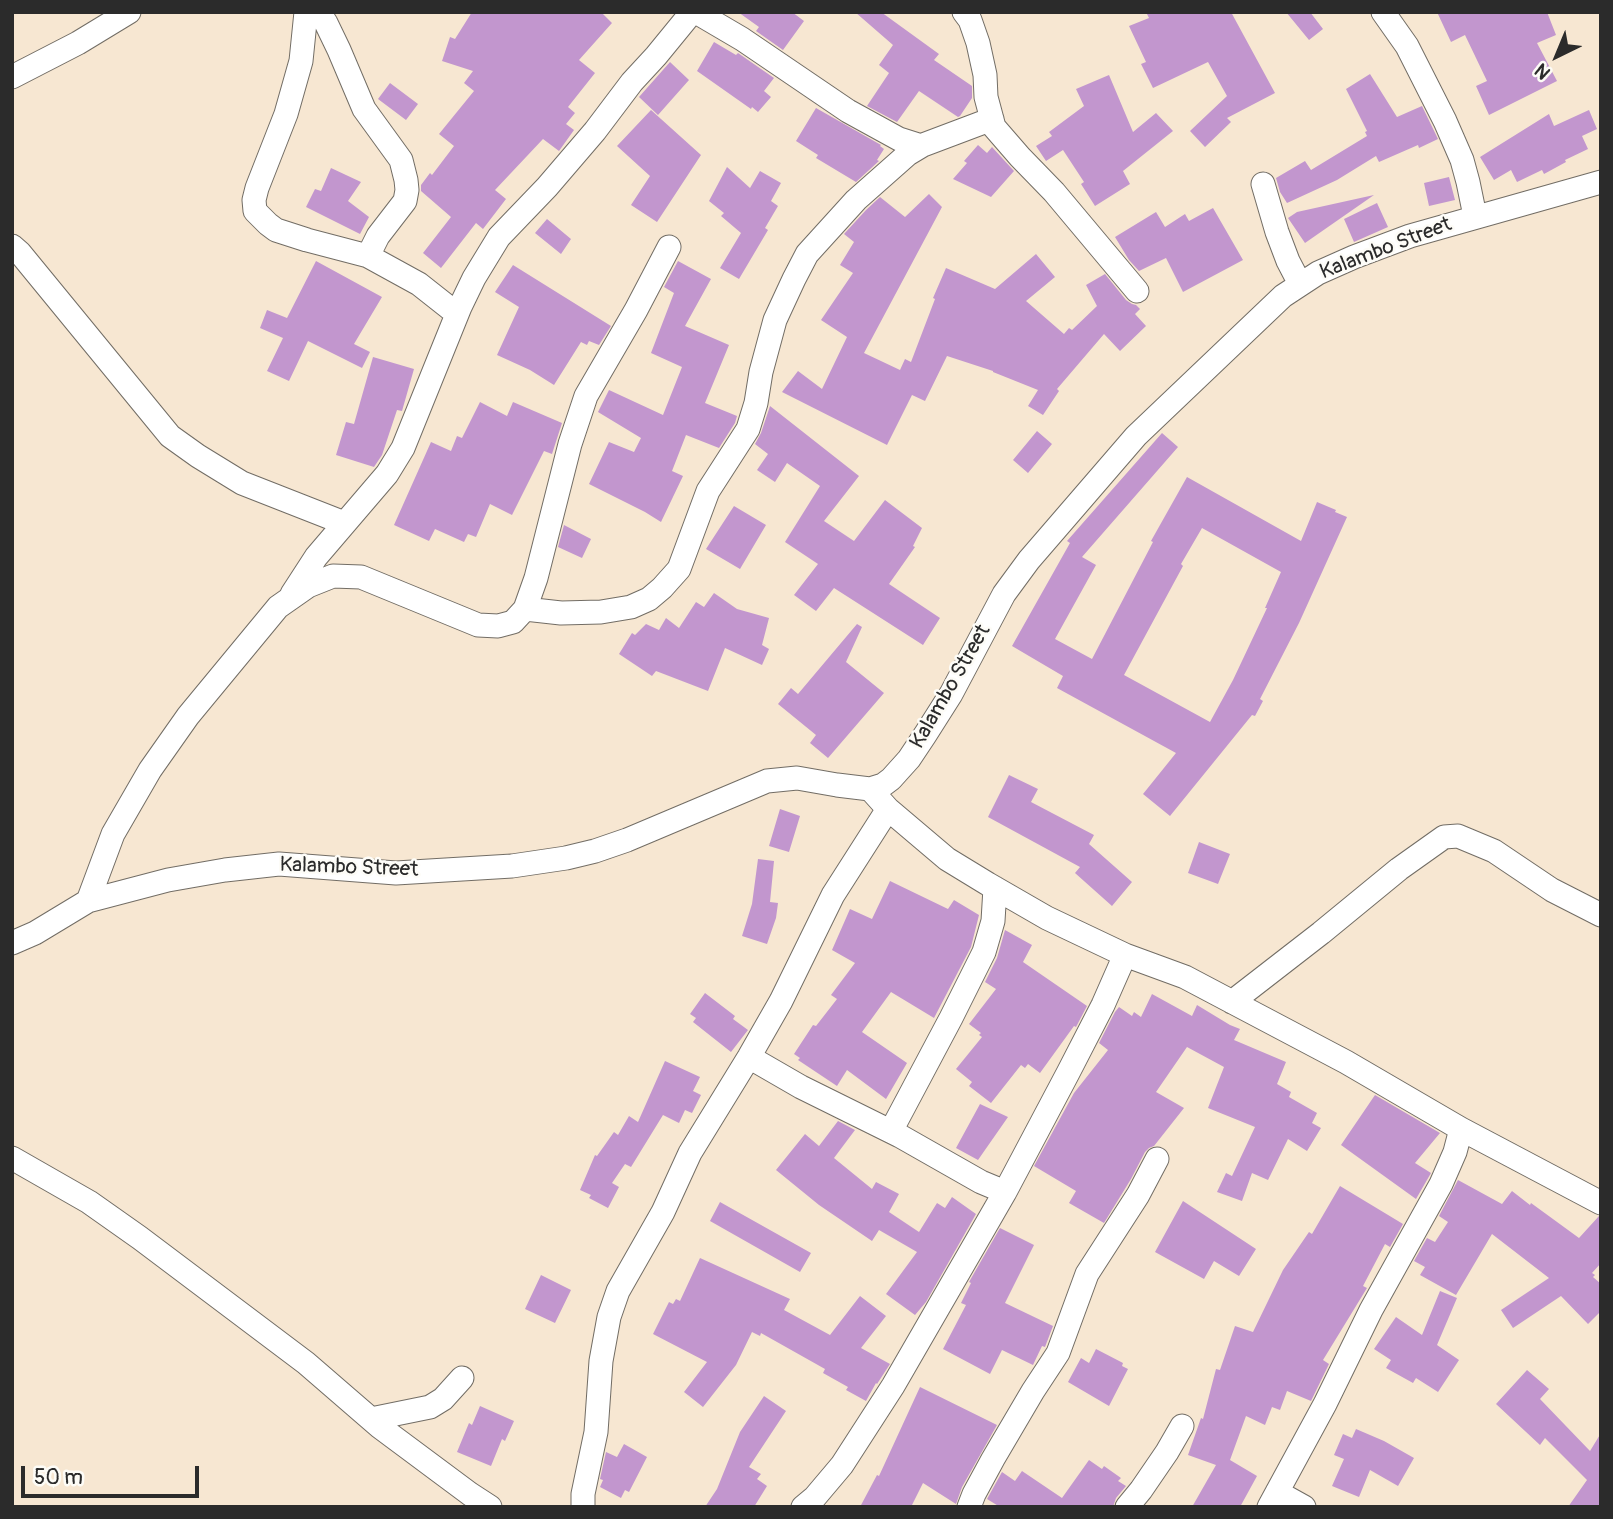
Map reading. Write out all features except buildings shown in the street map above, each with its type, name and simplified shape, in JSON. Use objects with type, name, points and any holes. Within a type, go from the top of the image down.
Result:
[{"type":"street","points":[[12,77],[78,43],[129,12]]},
{"type":"street","points":[[306,12],[301,61],[286,114],[257,188],[255,211],[276,229],[368,256],[419,284],[457,314]]},
{"type":"street","points":[[319,12],[340,50],[365,109],[401,160],[406,180],[405,201],[378,236],[368,256]]},
{"type":"street","points":[[289,600],[316,557],[387,474],[403,448],[457,314],[474,278],[499,237],[547,187],[632,82],[694,12],[742,39],[848,111],[899,139],[921,146]]},
{"type":"street","points":[[964,12],[970,20],[978,43],[985,75],[986,97],[994,127],[1054,192],[1137,291]]},
{"type":"street","points":[[1384,12],[1408,46],[1445,121],[1462,160],[1475,216]]},
{"type":"street","points":[[525,609],[561,613],[601,612],[631,607],[649,599],[671,579],[679,569],[708,491],[748,429],[757,403],[761,372],[775,320],[807,254],[856,200],[908,154],[921,146],[992,120]]},
{"type":"street","name":"Kalambo Street","points":[[12,943],[35,933],[88,901],[169,880],[279,864],[396,873],[512,866],[595,851],[767,781],[797,778],[870,789],[883,785],[909,759],[951,694],[1004,594],[1046,538],[1136,436],[1283,296],[1318,273],[1410,236],[1601,181]]},
{"type":"street","points":[[1263,184],[1277,232],[1300,284]]},
{"type":"street","points":[[12,246],[170,436],[242,483],[344,523]]},
{"type":"street","points":[[88,901],[113,834],[150,770],[188,716],[278,607],[308,586],[333,576],[361,577],[478,625],[499,626],[513,622],[525,609],[536,578],[570,444],[586,396],[669,247]]},
{"type":"street","points":[[870,789],[888,809],[947,859],[1047,918],[1125,955],[1185,977],[1346,1062],[1461,1129],[1601,1203]]},
{"type":"street","points":[[583,1507],[583,1494],[596,1432],[601,1361],[609,1317],[618,1291],[663,1212],[690,1153],[781,1002],[833,895],[888,809]]},
{"type":"street","points":[[1232,1002],[1399,869],[1444,837],[1458,836],[1494,851],[1552,890],[1601,915]]},
{"type":"street","points":[[891,1131],[984,952],[993,921],[995,888]]},
{"type":"street","points":[[803,1507],[842,1465],[878,1409],[1005,1192],[1103,1004],[1125,955]]},
{"type":"street","points":[[749,1058],[891,1131],[981,1182],[1005,1192]]},
{"type":"street","points":[[1304,1507],[1273,1499],[1341,1373],[1371,1310],[1441,1184],[1455,1152],[1461,1129]]},
{"type":"street","points":[[12,1158],[89,1202],[140,1238],[306,1363],[371,1419],[490,1507]]},
{"type":"street","points":[[969,1507],[993,1459],[1058,1353],[1087,1274],[1138,1195],[1157,1159]]},
{"type":"street","points":[[371,1419],[430,1406],[443,1399],[462,1378]]},
{"type":"street","points":[[1127,1507],[1161,1462],[1182,1426]]}]
